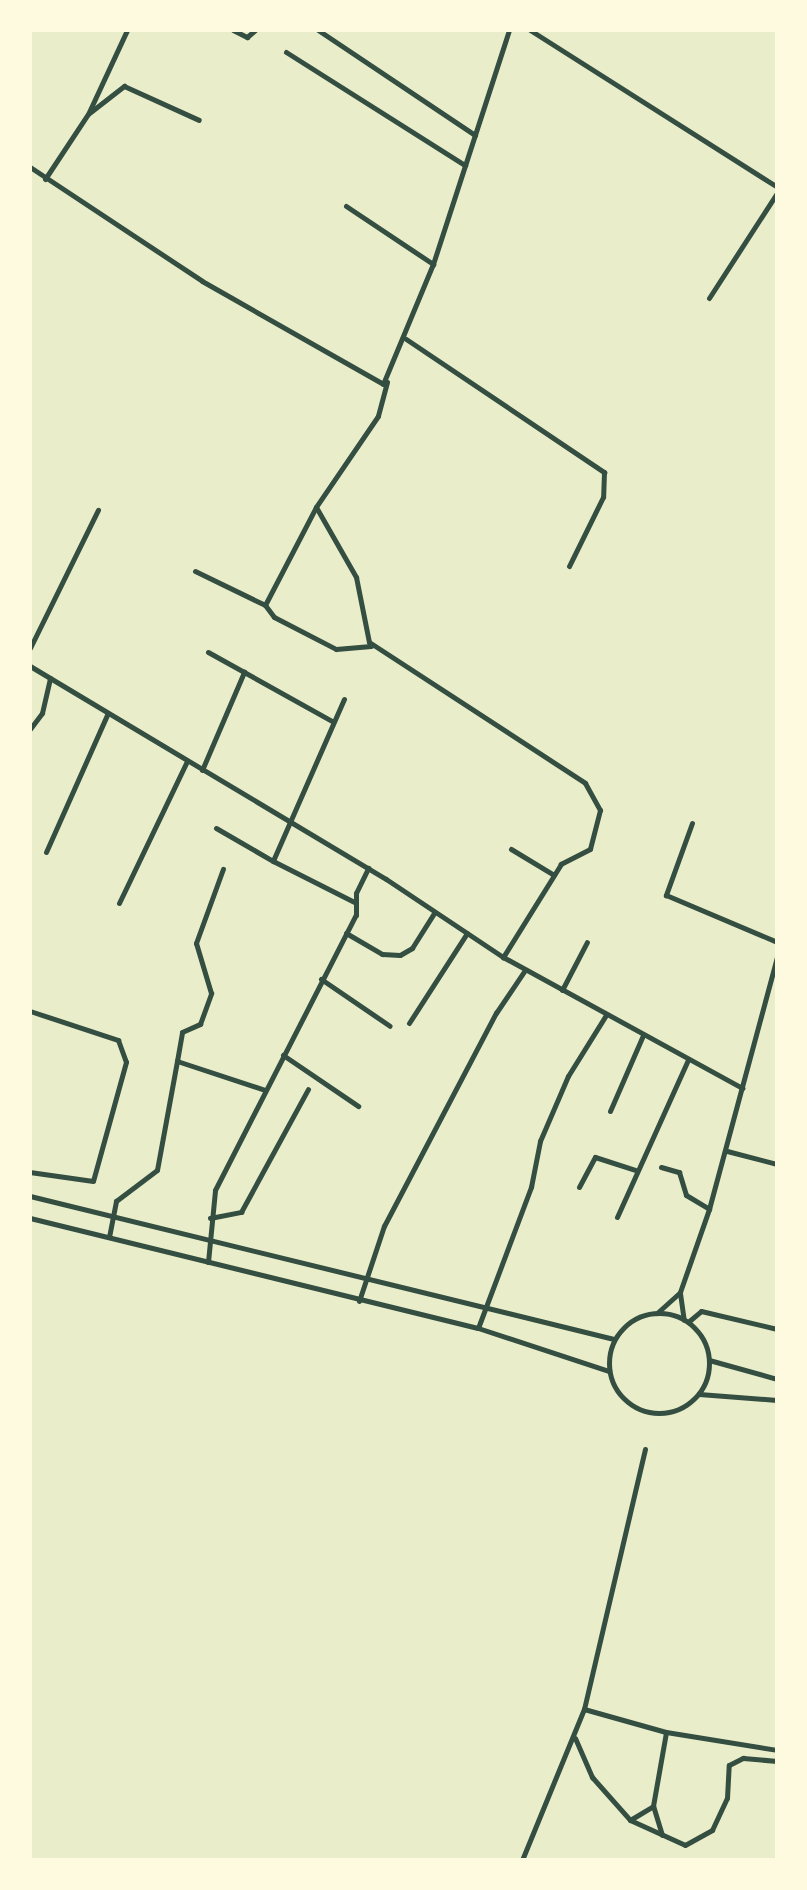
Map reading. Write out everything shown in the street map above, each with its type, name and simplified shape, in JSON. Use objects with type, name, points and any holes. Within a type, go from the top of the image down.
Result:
[{"type":"street","points":[[45,180],[88,114],[127,30]]},
{"type":"street","points":[[233,30],[246,36],[255,30]]},
{"type":"street","points":[[318,30],[474,135]]},
{"type":"street","points":[[265,605],[316,506],[378,416],[387,382],[433,264],[509,30]]},
{"type":"street","points":[[530,30],[777,190],[709,298]]},
{"type":"street","points":[[286,52],[465,164]]},
{"type":"street","points":[[88,114],[124,86],[198,120]]},
{"type":"street","points":[[30,167],[202,281],[376,383],[387,382]]},
{"type":"street","points":[[346,206],[433,264]]},
{"type":"street","points":[[406,340],[604,472],[603,497],[569,566]]},
{"type":"street","points":[[316,506],[356,577],[371,646]]},
{"type":"street","points":[[30,648],[98,510]]},
{"type":"street","points":[[195,571],[265,605],[274,616],[336,649],[371,646],[590,787],[600,810],[600,831],[590,849],[554,875],[503,957]]},
{"type":"street","points":[[208,652],[333,722]]},
{"type":"street","points":[[30,666],[368,868],[503,957],[742,1088]]},
{"type":"street","points":[[202,770],[244,670]]},
{"type":"street","points":[[30,729],[42,713],[50,678]]},
{"type":"street","points":[[273,861],[344,699]]},
{"type":"street","points":[[46,852],[108,713]]},
{"type":"street","points":[[119,903],[187,760]]},
{"type":"street","points":[[692,823],[666,895],[777,942]]},
{"type":"street","points":[[216,828],[354,902]]},
{"type":"street","points":[[511,848],[554,875]]},
{"type":"street","points":[[208,1262],[215,1190],[346,933],[368,868]]},
{"type":"street","points":[[109,1237],[120,1196],[141,1188],[156,1170],[182,1032],[200,1024],[211,993],[196,943],[223,869]]},
{"type":"street","points":[[346,933],[382,954],[400,956],[412,948],[434,913]]},
{"type":"street","points":[[409,1024],[467,933]]},
{"type":"street","points":[[562,990],[587,942]]},
{"type":"street","points":[[657,1313],[686,1321],[703,1339],[709,1360],[699,1394],[683,1408],[651,1413],[623,1399],[609,1371],[614,1339],[633,1320],[657,1313],[680,1292],[709,1210],[777,956]]},
{"type":"street","points":[[359,1302],[384,1226],[496,1012],[525,970]]},
{"type":"street","points":[[321,979],[390,1026]]},
{"type":"street","points":[[30,1011],[118,1040],[126,1062],[93,1181],[30,1172]]},
{"type":"street","points":[[478,1328],[557,1101],[606,1015]]},
{"type":"street","points":[[610,1111],[643,1035]]},
{"type":"street","points":[[284,1055],[358,1106]]},
{"type":"street","points":[[618,1218],[688,1060]]},
{"type":"street","points":[[177,1061],[265,1090]]},
{"type":"street","points":[[210,1218],[240,1212],[308,1089]]},
{"type":"street","points":[[726,1150],[777,1164]]},
{"type":"street","points":[[579,1187],[595,1157],[636,1171]]},
{"type":"street","points":[[660,1167],[679,1172],[686,1194],[709,1210]]},
{"type":"street","points":[[30,1196],[614,1339]]},
{"type":"street","points":[[30,1218],[359,1302],[478,1328],[609,1371]]},
{"type":"street","points":[[680,1292],[686,1321]]},
{"type":"street","points":[[686,1321],[702,1311],[777,1330]]},
{"type":"street","points":[[709,1360],[777,1379]]},
{"type":"street","points":[[699,1394],[777,1400]]},
{"type":"street","points":[[522,1860],[584,1709],[645,1450]]},
{"type":"street","points":[[584,1709],[666,1732],[777,1750]]},
{"type":"street","points":[[662,1836],[653,1806],[666,1732]]},
{"type":"street","points":[[574,1736],[592,1777],[630,1820],[685,1844],[702,1841],[727,1798],[729,1765],[744,1758],[777,1761]]},
{"type":"street","points":[[630,1820],[653,1806]]}]
